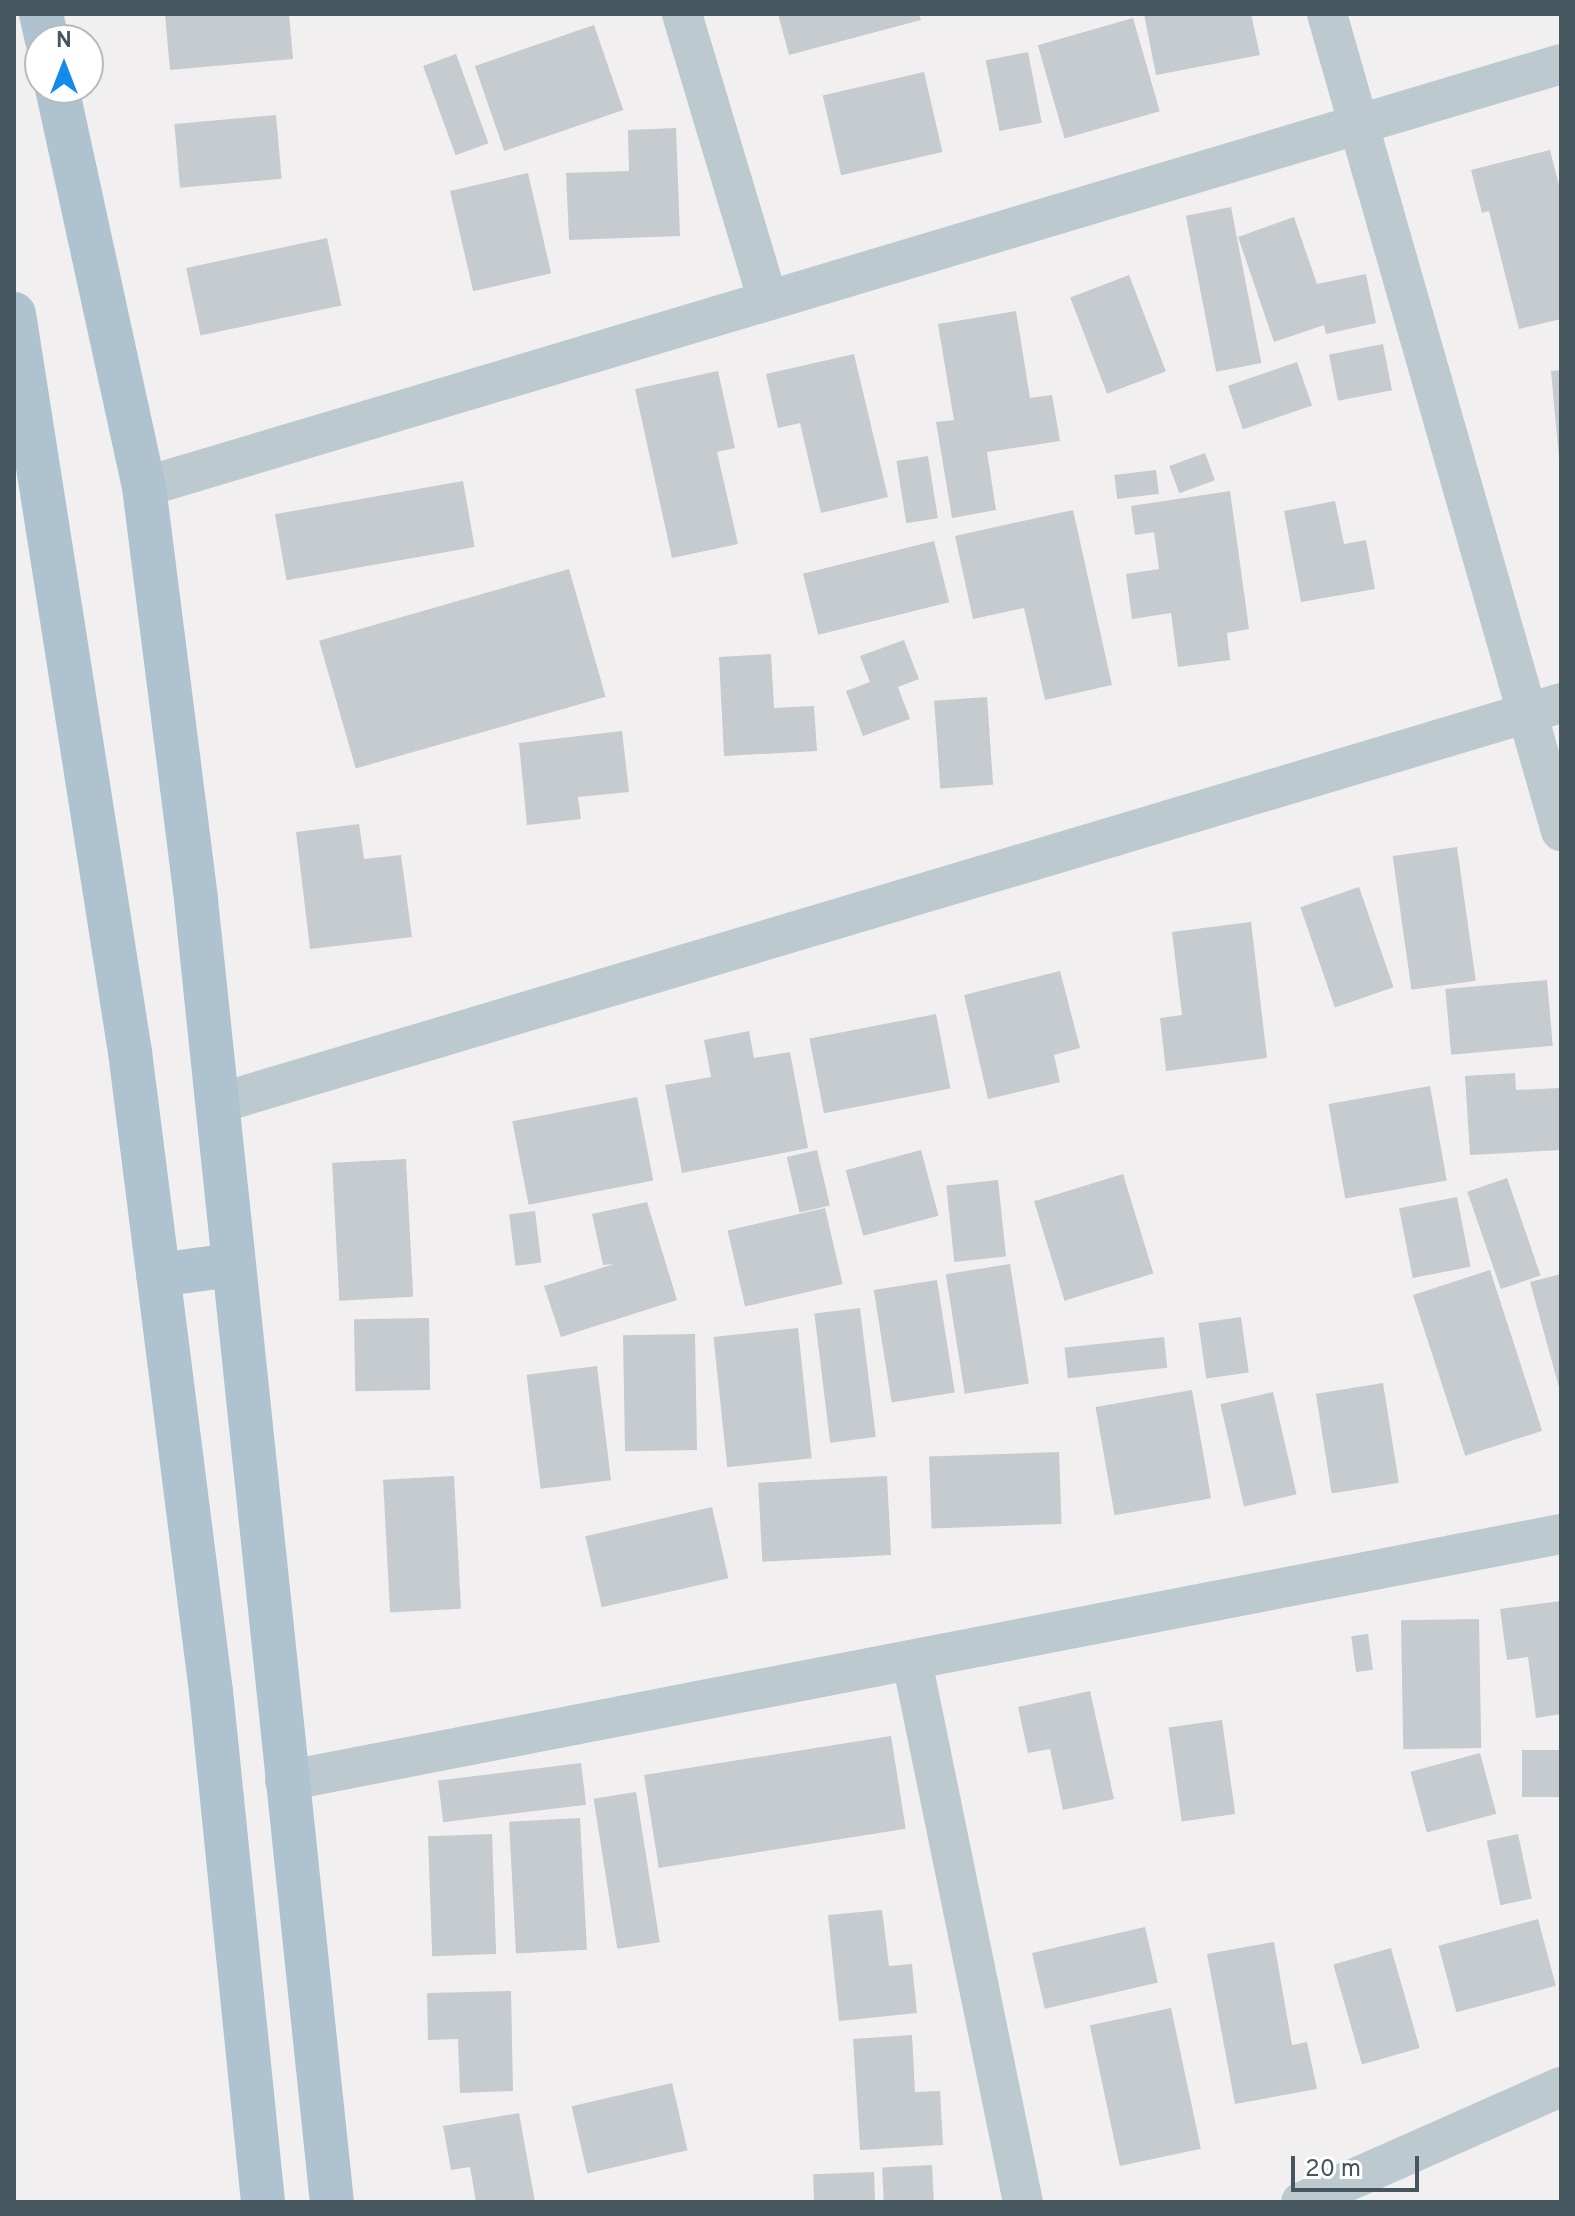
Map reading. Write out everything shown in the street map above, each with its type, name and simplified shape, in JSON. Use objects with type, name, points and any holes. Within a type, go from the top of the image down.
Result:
[{"type":"main road","points":[[60,104],[144,487],[216,1104],[285,1781],[332,2202]]},
{"type":"main road","points":[[14,314],[130,1052],[211,1691],[263,2202]]},
{"type":"main road","points":[[158,1275],[232,1265]]},
{"type":"street","points":[[682,14],[768,300]]},
{"type":"street","points":[[1327,14],[1544,708],[1561,831]]},
{"type":"street","points":[[144,487],[1561,64]]},
{"type":"street","points":[[216,1104],[1544,708]]},
{"type":"street","points":[[285,1781],[1561,1534]]},
{"type":"street","points":[[912,1661],[1023,2202]]},
{"type":"street","points":[[1301,2202],[1561,2087]]},
{"type":"building","points":[[165,14],[289,14],[293,59],[170,70]]},
{"type":"building","points":[[778,14],[919,14],[921,20],[789,55]]},
{"type":"building","points":[[1144,14],[1251,14],[1260,55],[1156,75]]},
{"type":"building","points":[[1133,18],[1160,111],[1065,139],[1038,45]]},
{"type":"building","points":[[594,25],[623,110],[504,151],[475,66]]},
{"type":"building","points":[[1028,52],[1042,123],[1000,131],[986,60]]},
{"type":"building","points":[[456,54],[488,143],[456,155],[423,66]]},
{"type":"building","points":[[924,72],[942,152],[841,175],[823,95]]},
{"type":"building","points":[[276,115],[282,179],[180,188],[174,124]]},
{"type":"building","points":[[676,128],[680,236],[569,240],[566,173],[629,171],[628,130]]},
{"type":"building","points":[[1550,150],[1561,193],[1561,319],[1519,329],[1489,211],[1482,213],[1471,170]]},
{"type":"building","points":[[528,173],[551,273],[473,291],[450,191]]},
{"type":"building","points":[[1231,207],[1261,363],[1216,372],[1186,216]]},
{"type":"building","points":[[1294,217],[1317,284],[1366,274],[1376,323],[1326,334],[1324,325],[1274,342],[1238,237]]},
{"type":"building","points":[[327,238],[341,305],[200,335],[186,268]]},
{"type":"building","points":[[1129,275],[1166,371],[1107,394],[1070,298]]},
{"type":"building","points":[[1016,311],[1030,398],[1052,395],[1060,441],[987,452],[996,510],[952,518],[936,422],[954,420],[938,324]]},
{"type":"building","points":[[1383,344],[1392,390],[1338,401],[1329,354]]},
{"type":"building","points":[[854,354],[888,497],[821,513],[800,423],[778,428],[766,374]]},
{"type":"building","points":[[1297,362],[1312,405],[1243,429],[1228,386]]},
{"type":"building","points":[[1561,370],[1561,458],[1559,458],[1551,371]]},
{"type":"building","points":[[718,371],[735,448],[717,452],[738,544],[672,558],[635,389]]},
{"type":"building","points":[[1205,453],[1215,480],[1179,493],[1169,466]]},
{"type":"building","points":[[928,456],[938,518],[906,523],[896,461]]},
{"type":"building","points":[[1156,470],[1159,494],[1117,499],[1114,475]]},
{"type":"building","points":[[463,481],[475,547],[287,580],[275,514]]},
{"type":"building","points":[[1230,491],[1249,629],[1227,633],[1230,660],[1178,667],[1171,613],[1132,619],[1126,574],[1159,569],[1154,532],[1135,535],[1131,506]]},
{"type":"building","points":[[1335,501],[1344,544],[1366,540],[1375,589],[1301,602],[1284,511]]},
{"type":"building","points":[[1073,510],[1112,685],[1045,700],[1024,608],[973,619],[955,536]]},
{"type":"building","points":[[934,541],[949,602],[818,635],[803,574]]},
{"type":"building","points":[[569,569],[606,697],[356,769],[319,641]]},
{"type":"building","points":[[904,640],[919,679],[898,687],[910,719],[863,736],[846,691],[870,682],[860,656]]},
{"type":"building","points":[[771,654],[774,708],[814,706],[817,751],[724,756],[719,657]]},
{"type":"building","points":[[987,697],[993,785],[940,788],[934,701]]},
{"type":"building","points":[[622,731],[629,792],[578,797],[581,819],[527,825],[519,743]]},
{"type":"building","points":[[359,824],[364,859],[401,855],[412,937],[310,949],[296,832]]},
{"type":"building","points":[[1457,847],[1476,981],[1411,990],[1393,856]]},
{"type":"building","points":[[1359,887],[1394,987],[1335,1007],[1300,907]]},
{"type":"building","points":[[1251,922],[1267,1058],[1166,1071],[1160,1018],[1182,1015],[1172,932]]},
{"type":"building","points":[[1060,971],[1080,1048],[1054,1055],[1060,1082],[988,1099],[964,995]]},
{"type":"building","points":[[1547,980],[1553,1046],[1451,1055],[1445,989]]},
{"type":"building","points":[[936,1014],[951,1089],[824,1113],[809,1039]]},
{"type":"building","points":[[749,1031],[754,1058],[790,1052],[808,1148],[682,1173],[665,1085],[711,1077],[704,1040]]},
{"type":"building","points":[[1515,1073],[1516,1090],[1561,1088],[1561,1150],[1470,1155],[1465,1076]]},
{"type":"building","points":[[1430,1086],[1447,1181],[1345,1198],[1329,1104]]},
{"type":"building","points":[[637,1097],[653,1180],[529,1205],[512,1121]]},
{"type":"building","points":[[817,1150],[830,1206],[800,1213],[787,1157]]},
{"type":"building","points":[[921,1150],[939,1216],[863,1236],[846,1170]]},
{"type":"building","points":[[406,1159],[413,1297],[339,1301],[332,1163]]},
{"type":"building","points":[[1123,1174],[1153,1273],[1064,1301],[1034,1201]]},
{"type":"building","points":[[1507,1178],[1541,1275],[1501,1289],[1467,1192]]},
{"type":"building","points":[[998,1180],[1006,1257],[954,1262],[946,1185]]},
{"type":"building","points":[[1457,1197],[1471,1267],[1413,1278],[1399,1208]]},
{"type":"building","points":[[647,1202],[677,1300],[561,1337],[544,1286],[614,1264],[603,1265],[592,1214]]},
{"type":"building","points":[[825,1208],[843,1284],[745,1306],[728,1230]]},
{"type":"building","points":[[535,1211],[541,1263],[516,1266],[509,1214]]},
{"type":"building","points":[[1010,1264],[1029,1384],[965,1394],[946,1274]]},
{"type":"building","points":[[1490,1270],[1542,1431],[1465,1456],[1413,1295]]},
{"type":"building","points":[[1561,1274],[1561,1391],[1560,1391],[1530,1282]]},
{"type":"building","points":[[937,1280],[955,1393],[892,1403],[874,1290]]},
{"type":"building","points":[[860,1308],[876,1437],[830,1443],[814,1314]]},
{"type":"building","points":[[1241,1317],[1249,1372],[1206,1378],[1198,1323]]},
{"type":"building","points":[[429,1318],[430,1390],[355,1391],[354,1319]]},
{"type":"building","points":[[798,1328],[812,1458],[727,1467],[713,1337]]},
{"type":"building","points":[[695,1334],[697,1450],[625,1451],[623,1335]]},
{"type":"building","points":[[1164,1337],[1167,1368],[1068,1378],[1065,1347]]},
{"type":"building","points":[[597,1366],[611,1480],[541,1489],[527,1375]]},
{"type":"building","points":[[1383,1383],[1399,1483],[1332,1493],[1316,1394]]},
{"type":"building","points":[[1192,1390],[1211,1498],[1115,1515],[1095,1407]]},
{"type":"building","points":[[1273,1392],[1297,1494],[1244,1506],[1220,1404]]},
{"type":"building","points":[[1059,1452],[1062,1524],[932,1528],[929,1457]]},
{"type":"building","points":[[454,1476],[461,1609],[390,1613],[383,1480]]},
{"type":"building","points":[[887,1476],[891,1555],[762,1562],[758,1483]]},
{"type":"building","points":[[712,1507],[728,1578],[602,1607],[585,1536]]},
{"type":"building","points":[[1561,1601],[1561,1714],[1536,1718],[1528,1657],[1507,1660],[1500,1609]]},
{"type":"building","points":[[1479,1619],[1481,1748],[1403,1749],[1401,1620]]},
{"type":"building","points":[[1368,1634],[1373,1670],[1356,1672],[1351,1636]]},
{"type":"building","points":[[1090,1691],[1114,1799],[1063,1810],[1050,1749],[1028,1753],[1018,1707]]},
{"type":"building","points":[[1222,1720],[1235,1814],[1182,1822],[1169,1728]]},
{"type":"building","points":[[891,1736],[906,1829],[659,1868],[644,1775]]},
{"type":"building","points":[[1522,1750],[1561,1750],[1561,1797],[1522,1797]]},
{"type":"building","points":[[1480,1753],[1496,1814],[1427,1832],[1410,1772]]},
{"type":"building","points":[[581,1763],[586,1805],[443,1822],[438,1781]]},
{"type":"building","points":[[636,1792],[660,1942],[617,1949],[594,1799]]},
{"type":"building","points":[[580,1818],[587,1950],[516,1954],[509,1822]]},
{"type":"building","points":[[492,1834],[496,1954],[432,1956],[428,1836]]},
{"type":"building","points":[[1518,1834],[1532,1899],[1500,1905],[1487,1841]]},
{"type":"building","points":[[882,1910],[889,1966],[912,1964],[917,2013],[839,2021],[828,1915]]},
{"type":"building","points":[[1538,1919],[1556,1986],[1456,2012],[1439,1946]]},
{"type":"building","points":[[1145,1927],[1158,1983],[1045,2009],[1032,1953]]},
{"type":"building","points":[[1274,1942],[1292,2045],[1307,2042],[1317,2089],[1235,2104],[1207,1954]]},
{"type":"building","points":[[1391,1948],[1420,2048],[1362,2065],[1333,1965]]},
{"type":"building","points":[[511,1991],[513,2091],[460,2093],[458,2039],[428,2040],[427,1993]]},
{"type":"building","points":[[1171,2008],[1201,2149],[1120,2166],[1090,2025]]},
{"type":"building","points":[[912,2035],[915,2092],[940,2091],[943,2145],[860,2150],[853,2039]]},
{"type":"building","points":[[672,2083],[688,2150],[587,2173],[572,2106]]},
{"type":"building","points":[[519,2113],[535,2202],[476,2202],[470,2167],[451,2170],[443,2126]]},
{"type":"building","points":[[932,2165],[934,2202],[884,2202],[882,2168]]},
{"type":"building","points":[[874,2172],[875,2202],[814,2202],[813,2174]]}]
